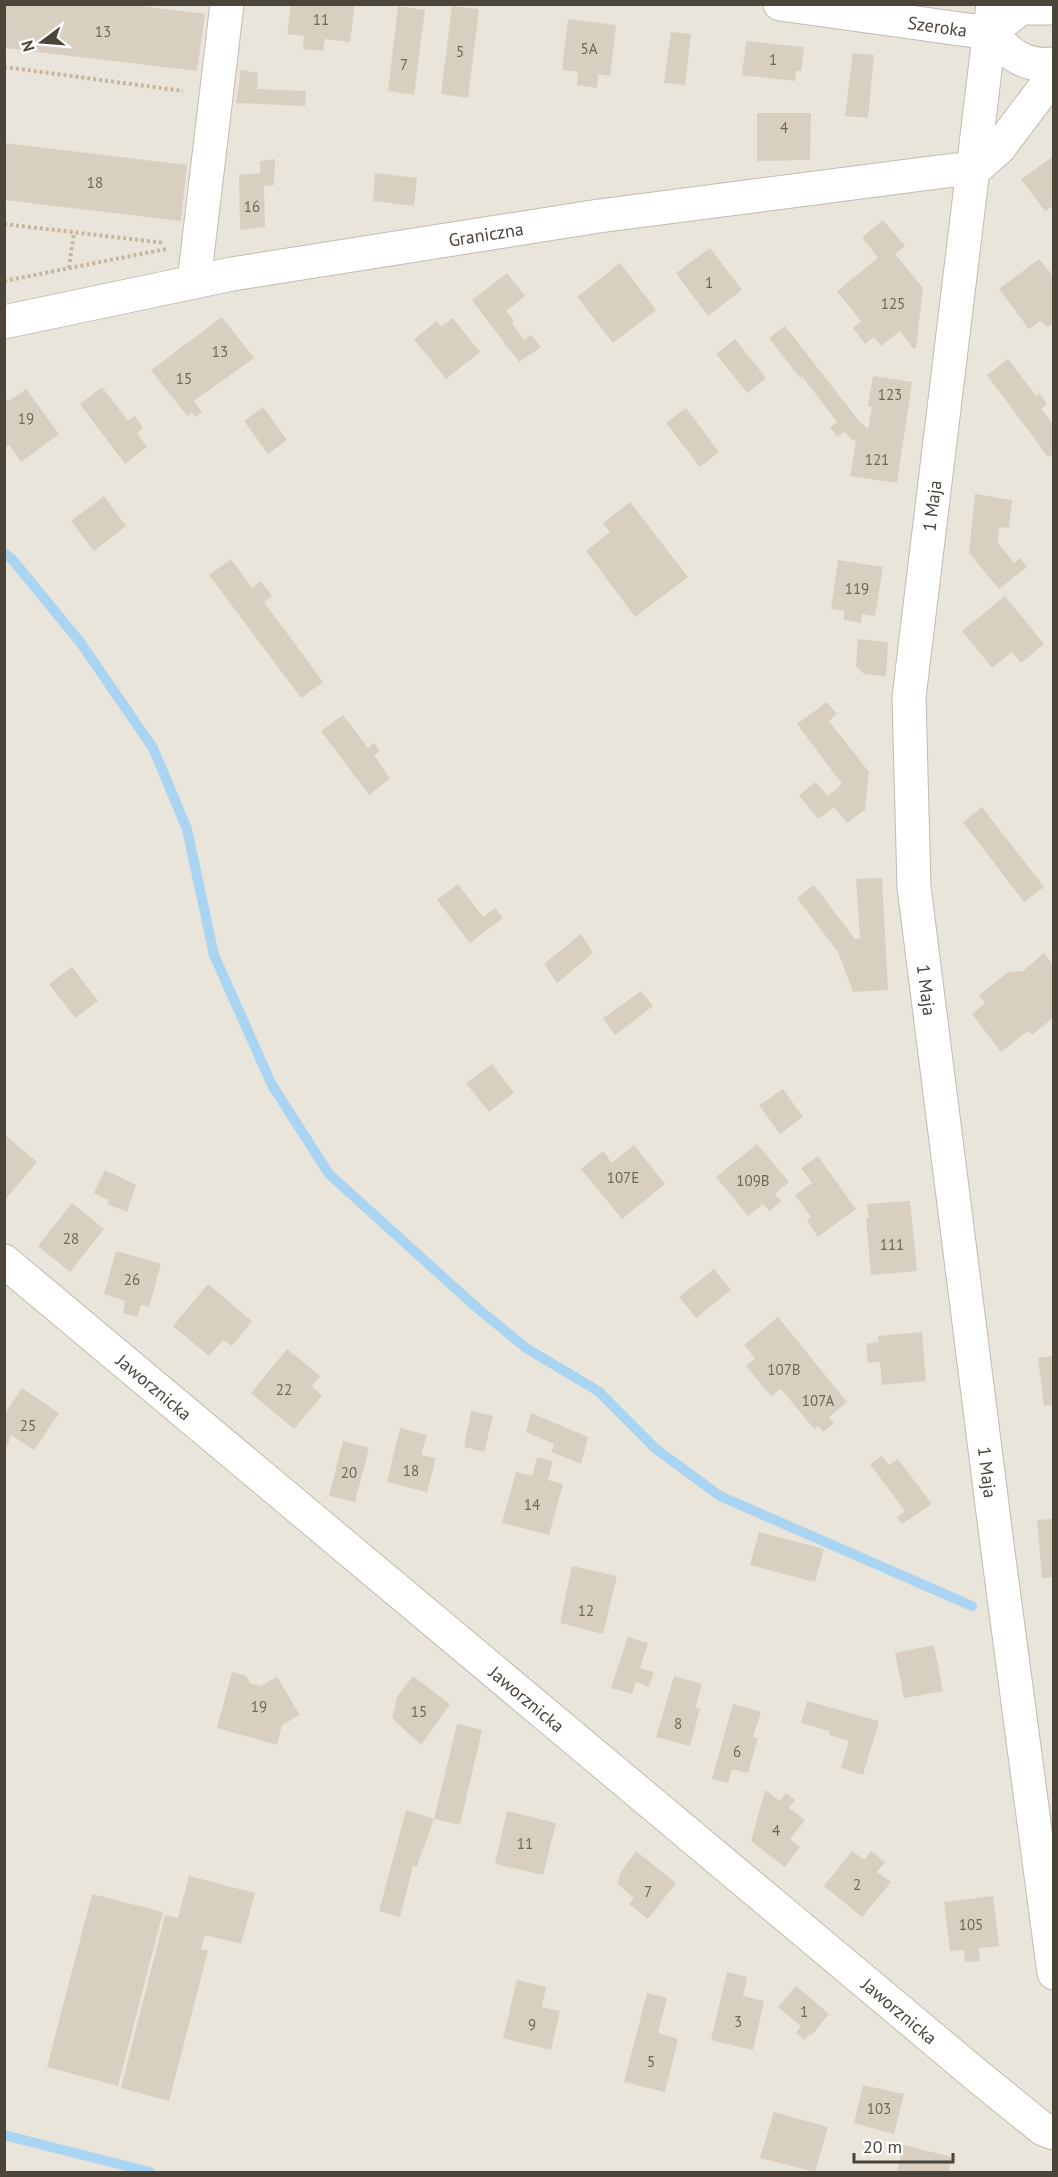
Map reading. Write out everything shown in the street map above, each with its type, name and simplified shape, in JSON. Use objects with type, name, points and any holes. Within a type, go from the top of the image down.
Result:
[{"type":"street","points":[[194,282],[189,247],[216,95],[227,4]]},
{"type":"street","name":"Szeroka","points":[[780,4],[991,19]]},
{"type":"street","points":[[1053,8],[1021,8],[991,19],[1016,58],[1030,63],[1053,64]]},
{"type":"street","name":"1 Maja","points":[[991,19],[909,698],[914,887],[1053,1973]]},
{"type":"street","points":[[972,172],[999,148],[1053,75]]},
{"type":"street","name":"Graniczna","points":[[4,322],[232,274],[599,216],[954,170],[972,172]]},
{"type":"street","name":"Jaworznicka","points":[[4,1261],[1034,2122],[1053,2133]]},
{"type":"path","points":[[4,67],[216,95]]},
{"type":"path","points":[[4,224],[189,247]]},
{"type":"path","points":[[69,268],[74,232]]},
{"type":"path","points":[[4,280],[189,247]]},
{"type":"shaded area","points":[[5,5],[1053,5],[1053,2172],[5,2172]]},
{"type":"building","points":[[4,4],[127,4],[205,14],[197,71],[4,48]]},
{"type":"building","points":[[291,4],[355,4],[350,42],[325,39],[323,51],[303,49],[304,36],[287,34]]},
{"type":"building","points":[[398,6],[425,10],[414,95],[388,91]]},
{"type":"building","points":[[452,6],[479,9],[468,98],[441,94]]},
{"type":"building","points":[[568,19],[616,25],[610,76],[598,74],[597,88],[577,85],[578,72],[562,70]]},
{"type":"building","points":[[671,32],[691,34],[685,85],[664,83]]},
{"type":"building","points":[[746,41],[804,47],[801,71],[796,71],[795,81],[742,75]]},
{"type":"building","points":[[853,53],[874,55],[868,118],[845,116]]},
{"type":"building","points":[[241,70],[258,73],[257,89],[306,91],[305,106],[236,103]]},
{"type":"building","points":[[757,113],[811,113],[810,160],[757,161]]},
{"type":"building","points":[[4,143],[187,165],[181,221],[4,200]]},
{"type":"building","points":[[1054,156],[1054,205],[1045,211],[1021,179]]},
{"type":"building","points":[[275,159],[274,185],[264,186],[265,227],[240,230],[239,175],[260,173],[260,161]]},
{"type":"building","points":[[375,173],[417,178],[414,206],[373,201]]},
{"type":"building","points":[[883,220],[905,246],[895,254],[923,288],[916,348],[913,348],[900,331],[881,346],[874,337],[865,344],[853,328],[861,321],[837,291],[878,258],[862,237]]},
{"type":"building","points":[[710,248],[742,290],[708,316],[676,273]]},
{"type":"building","points":[[1039,259],[1054,277],[1054,310],[1051,312],[1054,315],[1054,323],[1048,327],[1040,321],[1029,329],[999,289]]},
{"type":"building","points":[[620,263],[656,310],[613,343],[577,297]]},
{"type":"building","points":[[507,273],[525,296],[506,311],[524,340],[531,335],[541,347],[519,362],[472,300]]},
{"type":"building","points":[[222,317],[254,358],[194,401],[202,412],[195,417],[192,412],[187,416],[151,370]]},
{"type":"building","points":[[453,318],[480,352],[446,379],[414,339],[437,321],[441,327]]},
{"type":"building","points":[[785,326],[859,421],[868,429],[872,407],[868,406],[873,376],[912,382],[897,483],[850,476],[856,441],[845,432],[837,437],[830,427],[837,422],[769,338]]},
{"type":"building","points":[[735,339],[766,378],[747,393],[716,354]]},
{"type":"building","points":[[1008,359],[1036,396],[1039,393],[1047,404],[1041,409],[1054,425],[1054,453],[1048,457],[987,375]]},
{"type":"building","points":[[102,387],[128,421],[135,416],[143,428],[137,433],[147,447],[125,464],[80,404]]},
{"type":"building","points":[[26,389],[59,434],[21,462],[9,445],[4,449],[4,397],[9,401]]},
{"type":"building","points":[[263,407],[287,440],[268,454],[244,421]]},
{"type":"building","points":[[686,408],[719,452],[700,467],[666,423]]},
{"type":"building","points":[[975,494],[1012,500],[1009,528],[999,527],[998,543],[1014,563],[1020,558],[1027,567],[999,589],[969,553]]},
{"type":"building","points":[[104,496],[126,526],[94,551],[71,521]]},
{"type":"building","points":[[630,502],[688,577],[635,617],[586,551],[610,532],[603,523]]},
{"type":"building","points":[[231,559],[252,588],[261,581],[272,596],[264,602],[323,682],[301,698],[209,575]]},
{"type":"building","points":[[838,560],[883,567],[875,616],[862,614],[861,623],[844,620],[844,611],[831,609]]},
{"type":"building","points":[[1005,596],[1044,644],[1021,663],[1012,652],[992,668],[962,631]]},
{"type":"building","points":[[858,639],[888,642],[886,676],[864,674],[856,666]]},
{"type":"building","points":[[827,702],[837,714],[829,721],[869,772],[865,811],[847,823],[834,807],[818,819],[799,795],[816,782],[828,796],[842,784],[797,724]]},
{"type":"building","points":[[343,715],[368,748],[374,743],[380,751],[374,755],[390,779],[369,795],[321,731]]},
{"type":"building","points":[[982,807],[1044,887],[1024,902],[963,822]]},
{"type":"building","points":[[882,878],[888,990],[853,992],[838,952],[797,898],[814,885],[855,939],[860,939],[856,879]]},
{"type":"building","points":[[458,884],[483,917],[495,908],[503,918],[470,943],[437,900]]},
{"type":"building","points":[[581,934],[593,953],[557,983],[544,964]]},
{"type":"building","points":[[1044,953],[1054,966],[1054,1017],[1032,1035],[1028,1031],[1001,1052],[972,1014],[985,1003],[979,995],[1008,972],[1023,971]]},
{"type":"building","points":[[72,967],[98,1001],[75,1018],[49,984]]},
{"type":"building","points":[[641,991],[653,1006],[615,1035],[603,1018]]},
{"type":"building","points":[[492,1064],[514,1093],[489,1112],[466,1083]]},
{"type":"building","points":[[783,1089],[803,1117],[780,1134],[759,1105]]},
{"type":"building","points":[[4,1134],[37,1162],[4,1201]]},
{"type":"building","points":[[757,1144],[789,1182],[775,1194],[781,1201],[770,1211],[763,1204],[748,1216],[716,1177]]},
{"type":"building","points":[[634,1145],[665,1184],[622,1219],[581,1169],[603,1151],[612,1163]]},
{"type":"building","points":[[818,1156],[856,1209],[818,1237],[807,1221],[811,1217],[795,1195],[812,1183],[801,1168]]},
{"type":"building","points":[[105,1170],[136,1185],[127,1212],[107,1204],[109,1200],[94,1193]]},
{"type":"building","points":[[910,1201],[917,1271],[871,1275],[867,1204]]},
{"type":"building","points":[[72,1203],[104,1229],[70,1272],[38,1246]]},
{"type":"building","points":[[116,1251],[161,1264],[149,1307],[141,1305],[137,1317],[123,1313],[125,1301],[104,1294]]},
{"type":"building","points":[[714,1269],[731,1290],[696,1318],[679,1297]]},
{"type":"building","points":[[208,1284],[252,1321],[232,1346],[223,1340],[209,1356],[173,1326]]},
{"type":"building","points":[[778,1317],[847,1402],[829,1417],[834,1424],[823,1432],[818,1426],[814,1429],[781,1389],[771,1396],[746,1366],[755,1358],[744,1345]]},
{"type":"building","points":[[922,1332],[926,1381],[882,1385],[880,1362],[868,1363],[866,1344],[878,1342],[878,1336]]},
{"type":"building","points":[[287,1349],[320,1376],[312,1386],[322,1396],[294,1429],[251,1393]]},
{"type":"building","points":[[1054,1356],[1054,1405],[1044,1406],[1038,1358]]},
{"type":"building","points":[[22,1388],[59,1413],[34,1450],[11,1435],[7,1447],[4,1447],[4,1415]]},
{"type":"building","points":[[471,1411],[493,1416],[484,1452],[464,1447]]},
{"type":"building","points":[[531,1413],[588,1437],[581,1464],[551,1452],[554,1444],[526,1432]]},
{"type":"building","points":[[400,1428],[427,1435],[421,1455],[436,1458],[427,1492],[387,1482]]},
{"type":"building","points":[[343,1441],[369,1448],[355,1502],[329,1496]]},
{"type":"building","points":[[882,1456],[889,1465],[898,1459],[932,1504],[902,1524],[897,1517],[905,1511],[870,1464]]},
{"type":"building","points":[[537,1457],[553,1461],[548,1480],[563,1484],[549,1535],[502,1523],[516,1472],[532,1476]]},
{"type":"building","points":[[1054,1519],[1054,1577],[1042,1578],[1037,1520]]},
{"type":"building","points":[[759,1532],[824,1549],[815,1582],[750,1565]]},
{"type":"building","points":[[572,1566],[617,1576],[603,1634],[560,1623]]},
{"type":"building","points":[[628,1637],[648,1643],[640,1668],[654,1672],[649,1687],[636,1682],[632,1694],[611,1688]]},
{"type":"building","points":[[934,1645],[943,1691],[904,1698],[895,1653]]},
{"type":"building","points":[[232,1672],[246,1676],[250,1683],[260,1686],[277,1677],[300,1715],[282,1725],[277,1745],[217,1728]]},
{"type":"building","points":[[413,1676],[450,1704],[421,1745],[392,1718],[397,1697]]},
{"type":"building","points":[[674,1676],[702,1684],[695,1708],[700,1709],[690,1746],[656,1737]]},
{"type":"building","points":[[807,1701],[879,1721],[863,1775],[841,1768],[849,1741],[829,1735],[830,1731],[801,1723]]},
{"type":"building","points":[[733,1704],[761,1712],[753,1737],[758,1738],[748,1773],[732,1769],[728,1783],[712,1779]]},
{"type":"building","points":[[457,1724],[482,1730],[460,1825],[434,1819]]},
{"type":"building","points":[[765,1790],[780,1801],[786,1793],[795,1800],[789,1808],[805,1820],[790,1839],[800,1847],[785,1867],[751,1841]]},
{"type":"building","points":[[406,1810],[434,1819],[417,1866],[413,1866],[400,1917],[379,1911]]},
{"type":"building","points":[[507,1811],[556,1823],[543,1875],[495,1864]]},
{"type":"building","points":[[636,1851],[676,1883],[648,1919],[629,1904],[634,1898],[617,1883],[621,1872]]},
{"type":"building","points":[[852,1851],[864,1860],[871,1851],[885,1862],[877,1872],[891,1882],[862,1917],[824,1886]]},
{"type":"building","points":[[189,1876],[255,1893],[241,1944],[205,1935],[201,1949],[208,1951],[169,2101],[121,2088],[165,1915],[178,1918]]},
{"type":"building","points":[[92,1894],[163,1912],[118,2086],[47,2067]]},
{"type":"building","points":[[993,1896],[999,1946],[979,1948],[980,1961],[965,1962],[964,1950],[950,1951],[944,1902]]},
{"type":"building","points":[[727,1972],[747,1977],[743,1996],[764,2001],[753,2050],[711,2040]]},
{"type":"building","points":[[517,1980],[546,1987],[542,2007],[560,2011],[551,2050],[503,2038]]},
{"type":"building","points":[[796,1986],[829,2014],[812,2035],[810,2034],[804,2040],[796,2033],[801,2026],[778,2007]]},
{"type":"building","points":[[647,1993],[667,1998],[658,2033],[678,2039],[665,2092],[624,2082]]},
{"type":"building","points":[[863,2085],[904,2094],[894,2134],[854,2123]]},
{"type":"building","points":[[774,2112],[828,2127],[815,2172],[760,2158]]},
{"type":"building","points":[[903,2145],[952,2157],[949,2172],[897,2172]]},
{"type":"waterway","points":[[4,553],[11,558],[80,642],[153,748],[187,829],[214,955],[272,1085],[329,1174],[476,1307],[526,1348],[598,1391],[656,1449],[720,1496],[972,1606]]},
{"type":"waterway","points":[[4,2135],[150,2172]]}]
